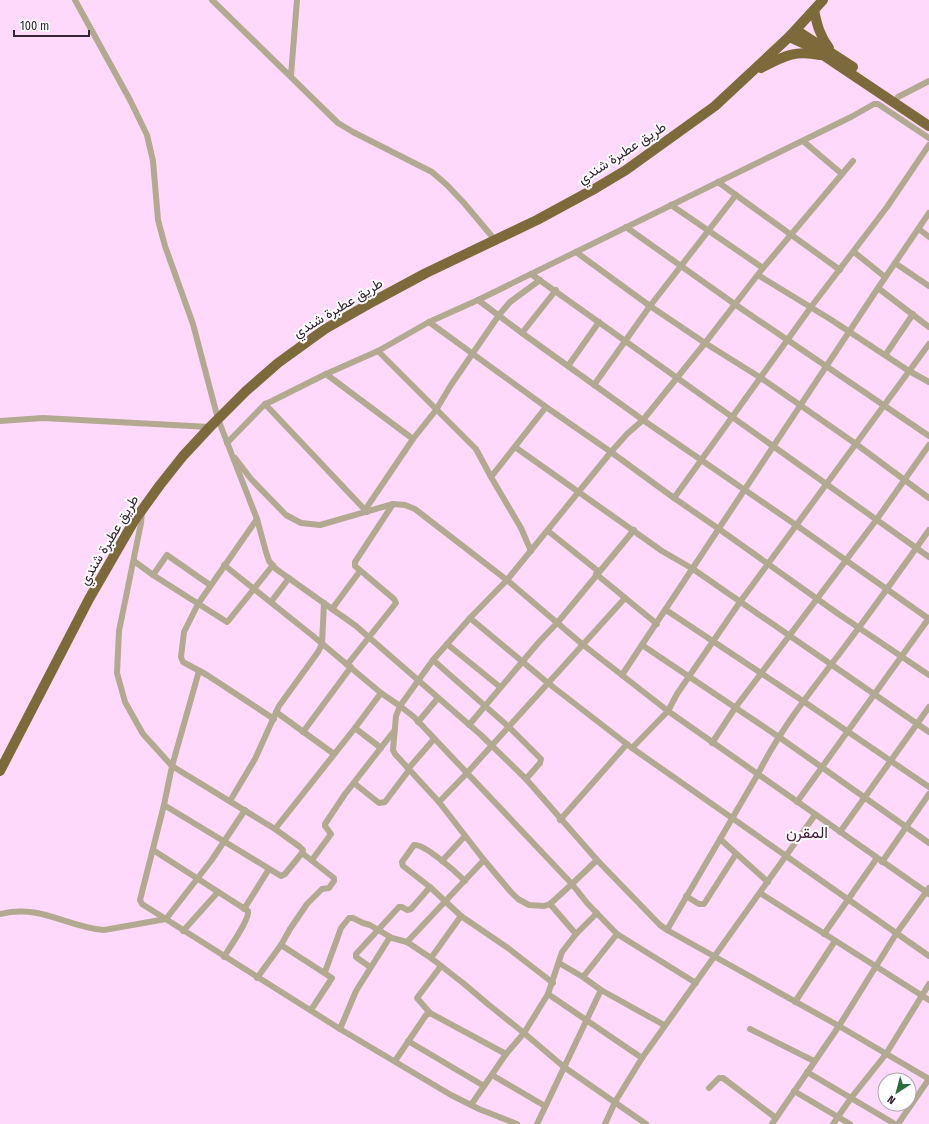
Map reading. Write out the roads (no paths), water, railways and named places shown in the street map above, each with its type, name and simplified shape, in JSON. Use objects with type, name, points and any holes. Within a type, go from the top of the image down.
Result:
[{"type":"highway","name":"طريق عطبرة شندي","points":[[0,772],[100,579],[134,521],[183,456],[246,391],[278,363],[326,329],[374,301],[426,273],[537,220],[626,170],[715,106],[793,33],[823,0]]},
{"type":"highway","points":[[814,10],[817,28],[829,54],[929,126]]},
{"type":"highway","points":[[793,33],[807,45],[829,54],[929,118]]},
{"type":"highway","points":[[749,74],[784,56],[800,53],[829,54]]},
{"type":"street","points":[[75,0],[130,100],[147,135],[153,161],[158,220],[164,246],[194,324],[218,419],[257,519],[269,561],[276,569],[324,603],[369,638],[469,725],[526,779],[596,860],[648,914],[667,930],[714,958],[839,1026],[929,1079],[896,1124],[807,1072]]},
{"type":"street","points":[[212,0],[338,123],[352,132],[432,172],[464,204],[494,240]]},
{"type":"street","points":[[290,76],[297,0]]},
{"type":"street","points":[[898,97],[929,80]]},
{"type":"street","points":[[227,443],[265,404],[326,374],[378,351],[429,322],[478,300],[803,141],[874,104],[878,104],[929,138]]},
{"type":"street","points":[[803,141],[842,174]]},
{"type":"street","points":[[674,498],[811,307],[887,207],[929,146]]},
{"type":"street","points":[[596,860],[550,904],[535,906],[529,905],[518,899],[484,860],[439,802],[408,770],[395,754],[393,750],[396,716],[400,706],[433,660],[470,618],[507,580],[611,452],[627,434],[643,420],[736,305],[763,268],[853,161]]},
{"type":"street","points":[[718,182],[840,270]]},
{"type":"street","points":[[594,385],[650,306],[736,195]]},
{"type":"street","points":[[670,205],[763,268]]},
{"type":"street","points":[[622,676],[885,277],[929,213]]},
{"type":"street","points":[[626,227],[736,305],[929,436]]},
{"type":"street","points":[[918,229],[929,237]]},
{"type":"street","points":[[576,252],[650,306],[761,378],[856,444],[929,498]]},
{"type":"street","points":[[854,252],[885,277]]},
{"type":"street","points":[[895,263],[929,286]]},
{"type":"street","points":[[531,274],[556,290],[677,378],[733,416],[929,558]]},
{"type":"street","points":[[758,275],[886,354],[909,371],[929,382]]},
{"type":"street","points":[[366,511],[413,439],[436,410],[451,385],[499,315],[510,302],[540,280]]},
{"type":"street","points":[[878,288],[929,327]]},
{"type":"street","points":[[522,333],[556,290]]},
{"type":"street","points":[[478,300],[643,420],[929,618],[797,802]]},
{"type":"street","points":[[886,354],[913,314]]},
{"type":"street","points":[[429,322],[472,355],[674,498],[929,675]]},
{"type":"street","points":[[568,366],[599,322]]},
{"type":"street","points":[[632,748],[668,711],[740,602],[929,344]]},
{"type":"street","points":[[378,351],[476,450],[521,528],[531,551]]},
{"type":"street","points":[[326,374],[413,439]]},
{"type":"street","points":[[265,404],[366,511]]},
{"type":"street","points":[[491,477],[546,407]]},
{"type":"street","points":[[0,420],[43,418],[210,427]]},
{"type":"street","points":[[712,743],[735,708],[877,520],[929,445]]},
{"type":"street","points":[[515,447],[662,551],[693,569],[929,732]]},
{"type":"street","points":[[231,453],[251,479],[286,515],[302,523],[320,525],[393,504],[405,505],[415,509],[507,580],[582,644],[668,711],[882,862],[928,891],[896,934],[839,1026],[772,1124]]},
{"type":"street","points":[[303,732],[369,638],[396,604],[394,599],[355,566],[355,562],[393,504]]},
{"type":"street","points":[[142,511],[142,523],[119,631],[117,673],[124,702],[143,734],[172,766],[230,800],[275,829],[300,847],[303,850],[302,853],[334,878],[334,881],[328,888],[322,889],[307,904],[281,945],[257,978]]},
{"type":"street","points":[[257,519],[198,604],[184,632],[181,652],[183,662],[274,719]]},
{"type":"street","points":[[469,725],[500,687],[558,622],[634,530]]},
{"type":"street","points":[[667,930],[767,756],[802,701],[832,664],[929,530]]},
{"type":"street","points":[[548,531],[657,624]]},
{"type":"street","points":[[153,575],[167,555],[210,585]]},
{"type":"street","points":[[134,561],[153,575],[227,622],[273,565]]},
{"type":"street","points":[[224,565],[418,722],[572,884],[617,934],[696,983]]},
{"type":"street","points":[[332,609],[360,571]]},
{"type":"street","points":[[270,602],[289,578]]},
{"type":"street","points":[[439,802],[625,598]]},
{"type":"street","points":[[230,800],[255,759],[279,706],[315,657],[322,644],[324,603]]},
{"type":"street","points":[[666,610],[929,787]]},
{"type":"street","points":[[470,618],[548,683],[632,748],[929,956]]},
{"type":"street","points":[[447,644],[500,687]]},
{"type":"street","points":[[642,645],[779,737],[929,843]]},
{"type":"street","points":[[433,660],[484,706],[509,726],[541,759],[540,763],[526,779]]},
{"type":"street","points":[[199,671],[172,766],[164,805],[140,900],[142,904],[257,978],[451,1095],[517,1124]]},
{"type":"street","points":[[275,829],[381,693]]},
{"type":"street","points":[[418,722],[438,698]]},
{"type":"street","points":[[840,832],[929,707]]},
{"type":"street","points":[[276,712],[334,754]]},
{"type":"street","points":[[355,728],[381,748]]},
{"type":"street","points":[[312,860],[330,834],[325,824],[354,783],[395,730]]},
{"type":"street","points":[[354,783],[379,803],[385,802],[408,770],[434,740]]},
{"type":"street","points":[[560,820],[627,744]]},
{"type":"street","points":[[882,862],[929,794]]},
{"type":"street","points":[[164,805],[281,876],[284,876],[302,853]]},
{"type":"street","points":[[0,914],[14,911],[25,911],[51,916],[94,929],[104,930],[166,919],[225,842],[245,810]]},
{"type":"street","points":[[605,1124],[615,1102],[664,1025],[714,958],[815,815]]},
{"type":"street","points":[[442,861],[465,836]]},
{"type":"street","points":[[720,839],[768,882]]},
{"type":"street","points":[[465,881],[442,861],[416,844],[402,862],[403,866],[430,887],[461,916],[508,948],[553,983]]},
{"type":"street","points":[[153,850],[248,911],[248,915],[238,936],[224,957]]},
{"type":"street","points":[[686,896],[699,904],[704,904],[736,854]]},
{"type":"street","points":[[824,934],[877,858]]},
{"type":"street","points":[[407,942],[484,860]]},
{"type":"street","points":[[244,909],[269,869]]},
{"type":"street","points":[[370,967],[355,956],[399,906],[407,910],[411,909],[430,887]]},
{"type":"street","points":[[183,931],[218,892]]},
{"type":"street","points":[[760,893],[929,1000]]},
{"type":"street","points":[[550,904],[576,934]]},
{"type":"street","points":[[472,1105],[506,1054],[524,1033],[548,994],[553,983],[562,952],[576,934],[597,913]]},
{"type":"street","points":[[431,958],[461,916]]},
{"type":"street","points":[[325,972],[338,933],[349,918],[353,918],[361,923],[378,929],[390,937],[407,942],[431,958],[564,1067],[646,1124]]},
{"type":"street","points":[[583,977],[617,934]]},
{"type":"street","points":[[340,1029],[356,991],[390,937]]},
{"type":"street","points":[[795,1002],[835,941]]},
{"type":"street","points":[[281,945],[325,972],[332,978],[311,1010]]},
{"type":"street","points":[[559,963],[583,977],[601,990],[664,1025]]},
{"type":"street","points":[[440,966],[417,998],[430,1013],[506,1054]]},
{"type":"street","points":[[833,1124],[851,1098],[886,1054],[929,984]]},
{"type":"street","points":[[537,1124],[601,990]]},
{"type":"street","points":[[548,994],[642,1058]]},
{"type":"street","points":[[395,1061],[426,1014],[430,1013]]},
{"type":"street","points":[[750,1029],[814,1061]]},
{"type":"street","points":[[408,1040],[484,1086]]},
{"type":"street","points":[[492,1075],[545,1106]]},
{"type":"street","points":[[709,1088],[718,1078],[723,1078],[776,1118]]},
{"type":"street","points":[[794,1091],[850,1124]]},
{"type":"district","name":"المقرن","points":[[807,832]]}]
